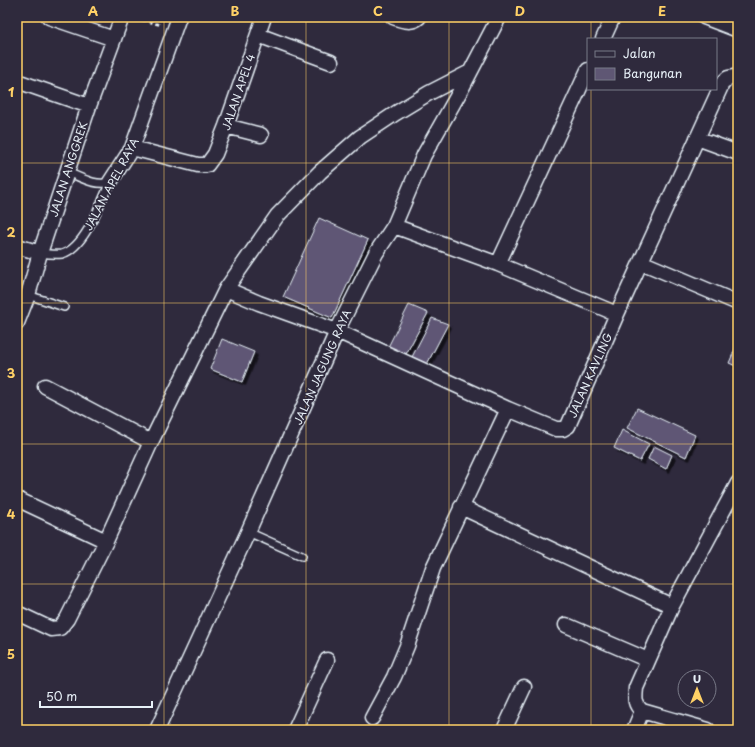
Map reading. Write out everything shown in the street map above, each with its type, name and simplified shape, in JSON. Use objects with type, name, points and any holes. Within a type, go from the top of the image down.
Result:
[{"type":"street","points":[[49,17],[114,39]]},
{"type":"street","name":"JALAN ANGGREK","points":[[17,323],[28,295],[40,253],[89,106],[122,17]]},
{"type":"street","name":"JALAN APEL 4","points":[[132,148],[198,165],[207,165],[215,154],[226,126],[264,17]]},
{"type":"street","points":[[398,19],[412,21],[419,17]]},
{"type":"street","name":"JALAN JAGUNG RAYA","points":[[157,730],[248,532],[337,331],[376,254],[394,226],[424,155],[499,17]]},
{"type":"street","points":[[603,38],[613,17]]},
{"type":"street","points":[[704,17],[738,30]]},
{"type":"street","name":"JALAN APEL RAYA","points":[[110,182],[132,148],[177,23]]},
{"type":"street","points":[[258,35],[331,62]]},
{"type":"street","points":[[17,613],[51,629],[60,628],[67,620],[106,541],[151,442],[226,289],[277,216],[320,172],[360,137],[429,93],[470,72]]},
{"type":"street","points":[[498,264],[587,72]]},
{"type":"street","name":"JALAN KAVLING","points":[[508,409],[556,429],[563,429],[568,426],[617,314],[722,84],[728,78],[738,76]]},
{"type":"street","points":[[17,82],[89,106]]},
{"type":"street","points":[[226,126],[261,135]]},
{"type":"street","points":[[697,138],[738,153]]},
{"type":"street","points":[[394,226],[498,264],[617,314]]},
{"type":"street","points":[[17,246],[40,253]]},
{"type":"street","points":[[642,262],[738,303]]},
{"type":"street","points":[[226,289],[259,303],[337,331],[508,409],[434,568],[408,646],[394,677],[372,718]]},
{"type":"street","points":[[45,386],[151,442]]},
{"type":"street","points":[[708,730],[642,711],[634,701],[636,688],[672,606],[738,483]]},
{"type":"street","points":[[17,498],[106,541]]},
{"type":"street","points":[[462,507],[672,606]]},
{"type":"street","points":[[566,625],[648,660]]},
{"type":"street","points":[[295,730],[327,660]]},
{"type":"street","points":[[504,730],[524,687]]},
{"type":"street","points":[[634,730],[642,711]]},
{"type":"lane","points":[[67,172],[97,184],[103,185],[110,182]]},
{"type":"lane","name":"JALAN APEL RAYA","points":[[40,253],[62,254],[72,249],[92,224],[110,182]]},
{"type":"lane","points":[[28,295],[64,307]]},
{"type":"lane","points":[[248,532],[302,556]]},
{"type":"path","points":[[131,17],[177,23]]},
{"type":"building","points":[[319,218],[368,240],[332,318],[283,297]]},
{"type":"building","points":[[409,305],[428,313],[406,354],[388,347]]},
{"type":"building","points":[[432,318],[448,324],[427,364],[412,357]]},
{"type":"building","points":[[222,339],[254,352],[242,382],[210,369]]},
{"type":"building","points":[[738,342],[738,367],[729,363]]},
{"type":"building","points":[[637,408],[695,435],[686,457],[627,428]]},
{"type":"building","points":[[622,430],[649,444],[640,461],[614,448]]},
{"type":"building","points":[[654,446],[672,455],[666,469],[648,459]]}]
